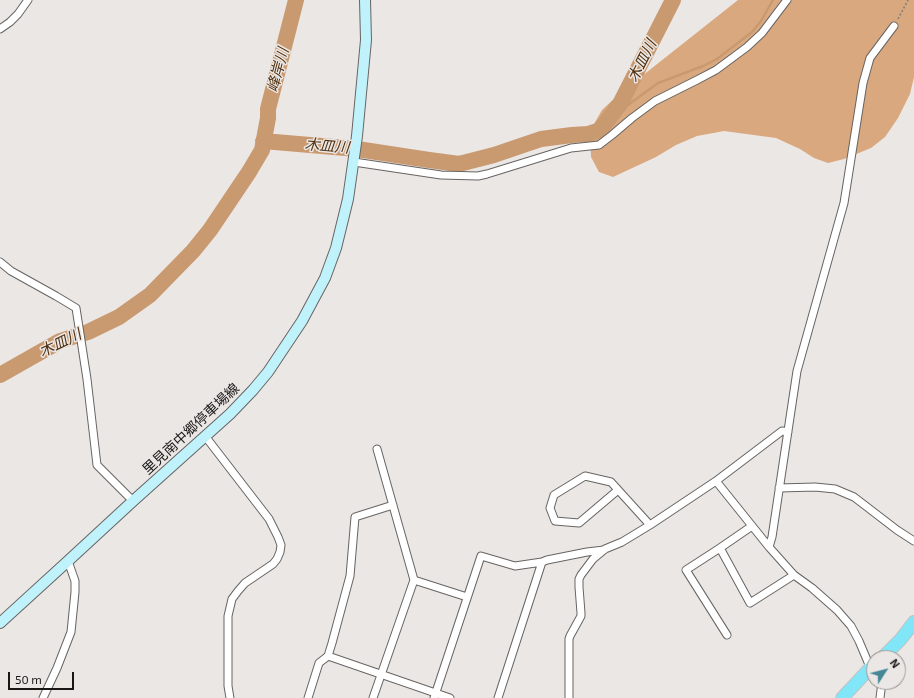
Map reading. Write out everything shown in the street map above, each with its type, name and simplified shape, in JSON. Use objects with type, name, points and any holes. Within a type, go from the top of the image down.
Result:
[{"type":"main road","name":"里見南中郷停車場線","points":[[0,623],[230,414],[268,372],[302,322],[325,278],[336,248],[348,199],[357,136],[366,40],[365,0]]},
{"type":"main road","points":[[890,650],[914,622]]},
{"type":"main road","points":[[842,698],[866,672]]},
{"type":"street","points":[[0,29],[18,14],[28,0]]},
{"type":"street","points":[[354,161],[441,175],[478,176],[571,148],[599,145],[655,101],[716,70],[747,47],[762,33],[787,0]]},
{"type":"street","points":[[770,547],[797,371],[844,203],[863,83],[870,58],[894,26]]},
{"type":"street","points":[[0,262],[11,271],[76,308],[93,422],[97,465],[133,501]]},
{"type":"street","points":[[569,698],[569,639],[581,616],[579,579],[593,559],[605,550],[622,542],[650,525],[716,481],[782,431],[788,432]]},
{"type":"street","points":[[205,436],[269,520],[281,545],[277,559],[245,583],[232,599],[228,616],[228,686],[230,698]]},
{"type":"street","points":[[373,698],[414,580],[377,449]]},
{"type":"street","points":[[618,490],[579,523],[555,521],[550,508],[554,495],[585,476],[611,482],[650,525]]},
{"type":"street","points":[[716,481],[794,575],[812,588],[837,610],[851,626],[866,654]]},
{"type":"street","points":[[780,488],[815,487],[835,489],[854,497],[914,541]]},
{"type":"street","points":[[308,698],[319,663],[328,656],[350,576],[355,517],[393,505]]},
{"type":"street","points":[[727,635],[686,570],[752,526]]},
{"type":"street","points":[[720,548],[750,603],[794,575]]},
{"type":"street","points":[[434,695],[481,556],[515,566],[542,562],[581,553],[605,550]]},
{"type":"street","points":[[43,698],[71,632],[75,581],[68,561]]},
{"type":"street","points":[[498,698],[542,562]]},
{"type":"street","points":[[414,580],[467,597]]},
{"type":"street","points":[[328,656],[381,674],[434,695],[450,698]]},
{"type":"path","points":[[894,26],[908,0]]},
{"type":"shaded area","points":[[738,0],[914,0],[914,77],[910,94],[898,118],[885,137],[871,148],[844,159],[828,163],[814,158],[800,149],[776,138],[724,131],[697,136],[613,177],[599,172],[591,157],[590,131],[602,110],[618,95]]},
{"type":"waterway","name":"木皿川","points":[[0,375],[60,341],[88,332],[119,317],[150,295],[193,251],[210,230],[262,150],[268,118],[268,109],[296,0]]},
{"type":"waterway","name":"木皿川","points":[[263,141],[357,149],[459,164],[494,155],[541,139],[588,134],[600,130],[620,104],[673,0]]},
{"type":"waterway","points":[[609,117],[658,83],[703,66],[717,59],[752,32],[761,21],[773,0]]},
{"type":"water label","name":"峰岸川","points":[[278,70]]}]
